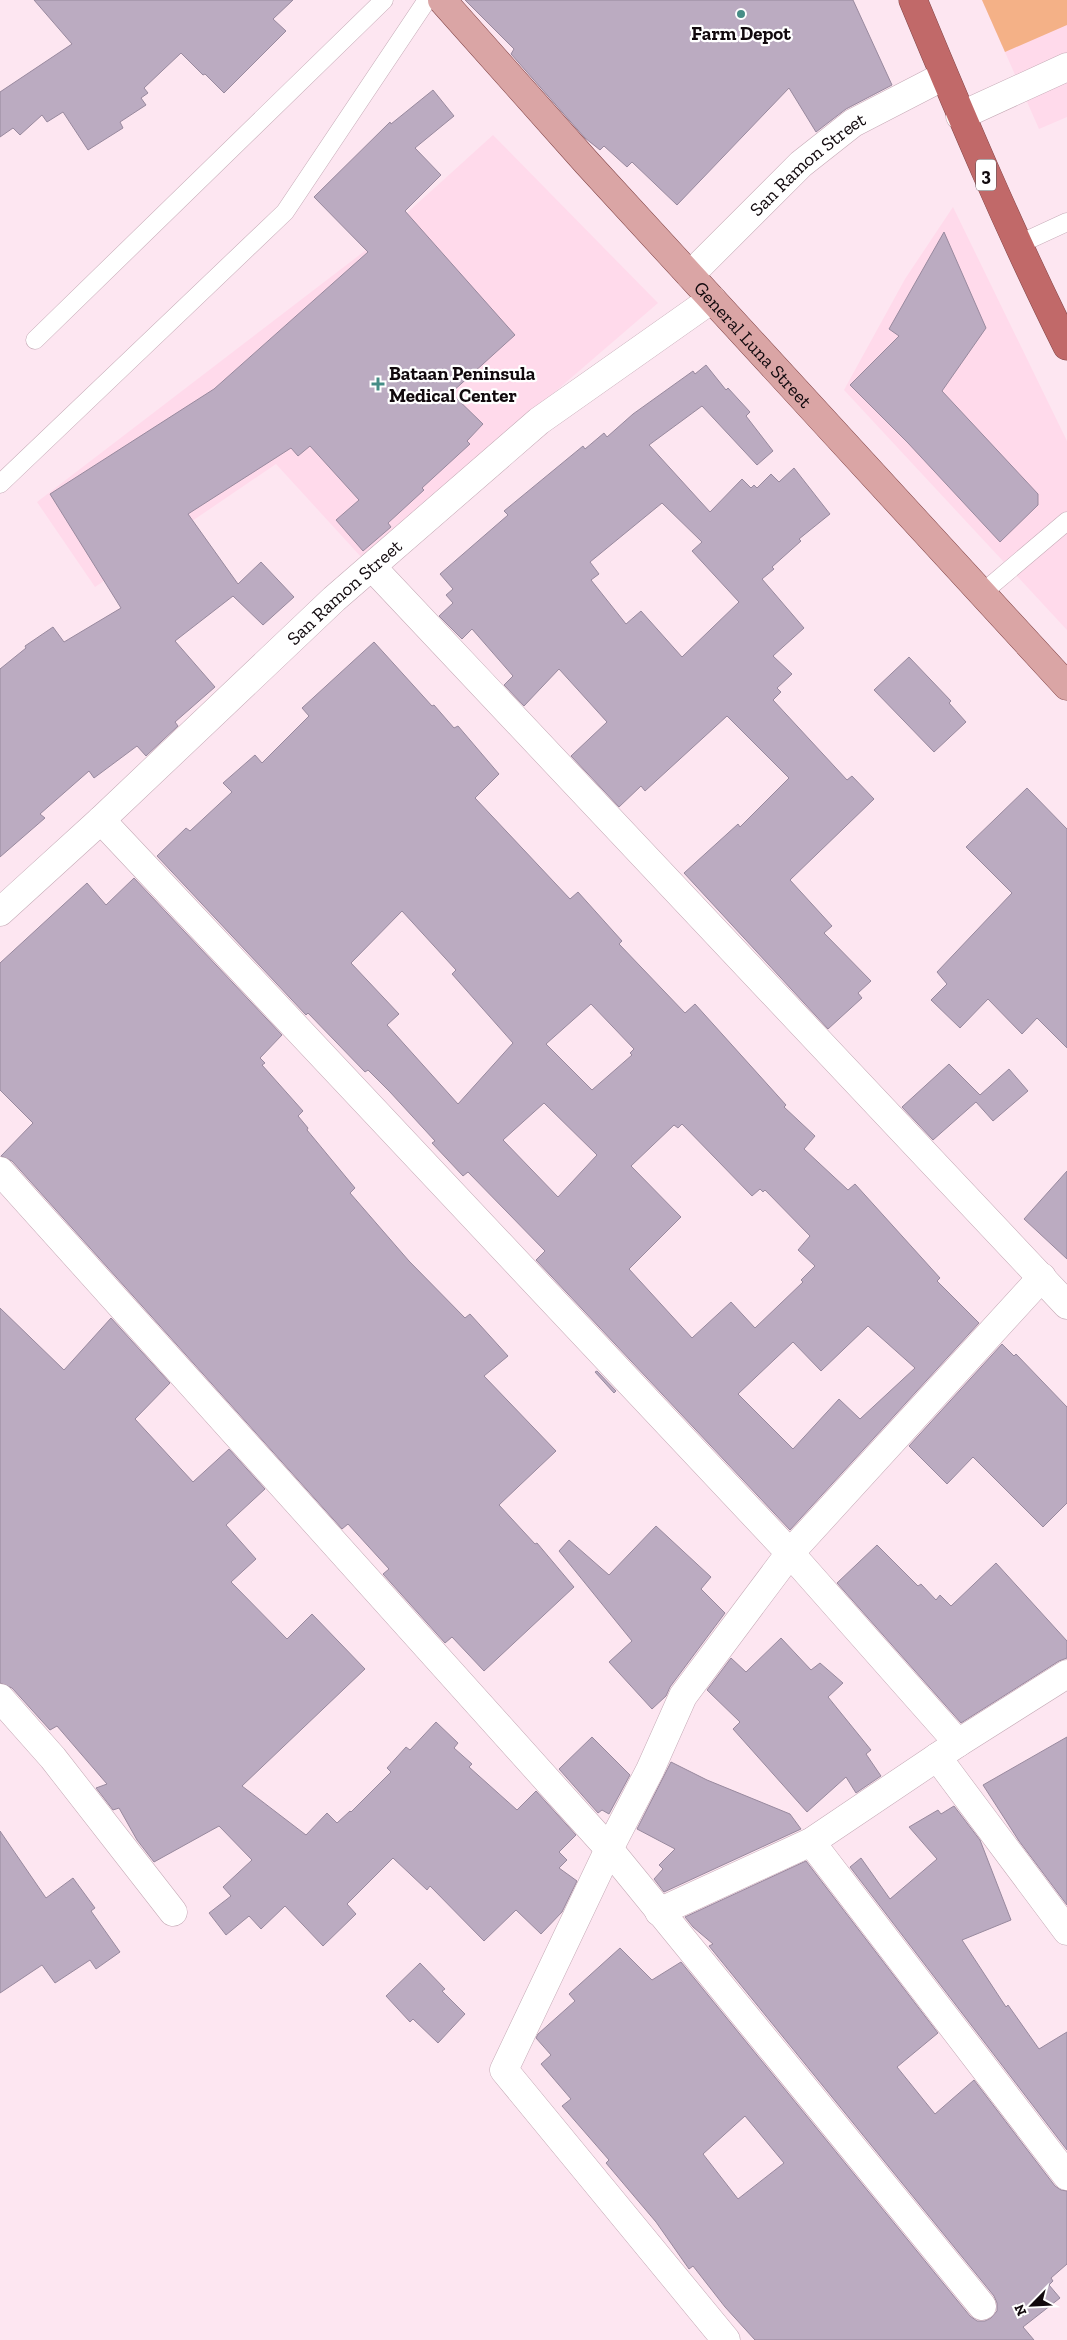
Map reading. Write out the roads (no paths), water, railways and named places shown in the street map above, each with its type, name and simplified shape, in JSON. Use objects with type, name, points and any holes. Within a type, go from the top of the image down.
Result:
[{"type":"highway","name":"3","points":[[913,0],[960,116],[1017,245],[1067,346]]},
{"type":"main road","name":"General Luna Street","points":[[442,0],[690,275],[1067,686]]},
{"type":"street","points":[[960,116],[1067,67]]},
{"type":"street","name":"San Ramon Street","points":[[690,275],[801,164],[854,123],[944,76]]},
{"type":"street","name":"San Ramon Street","points":[[0,912],[101,820],[327,606],[539,421],[712,299]]},
{"type":"street","points":[[372,567],[1067,1305]]},
{"type":"street","points":[[101,820],[790,1553],[947,1750],[1067,1931]]},
{"type":"street","points":[[0,1171],[609,1850],[982,2306]]},
{"type":"street","points":[[726,2340],[504,2070],[609,1850],[650,1770],[683,1696],[790,1553],[1042,1277]]},
{"type":"street","points":[[659,1912],[811,1842],[947,1750],[1067,1674]]},
{"type":"street","points":[[0,1698],[53,1758],[172,1912]]},
{"type":"street","points":[[811,1842],[1067,2176]]},
{"type":"lane","points":[[35,340],[384,0]]},
{"type":"lane","points":[[0,484],[285,212],[427,0]]},
{"type":"lane","points":[[1017,245],[1067,222]]},
{"type":"lane","points":[[981,594],[1067,521]]},
{"type":"place","name":"Farm Depot","points":[[741,14]]},
{"type":"place","name":"Bataan Peninsula Medical Center","points":[[378,384]]}]
